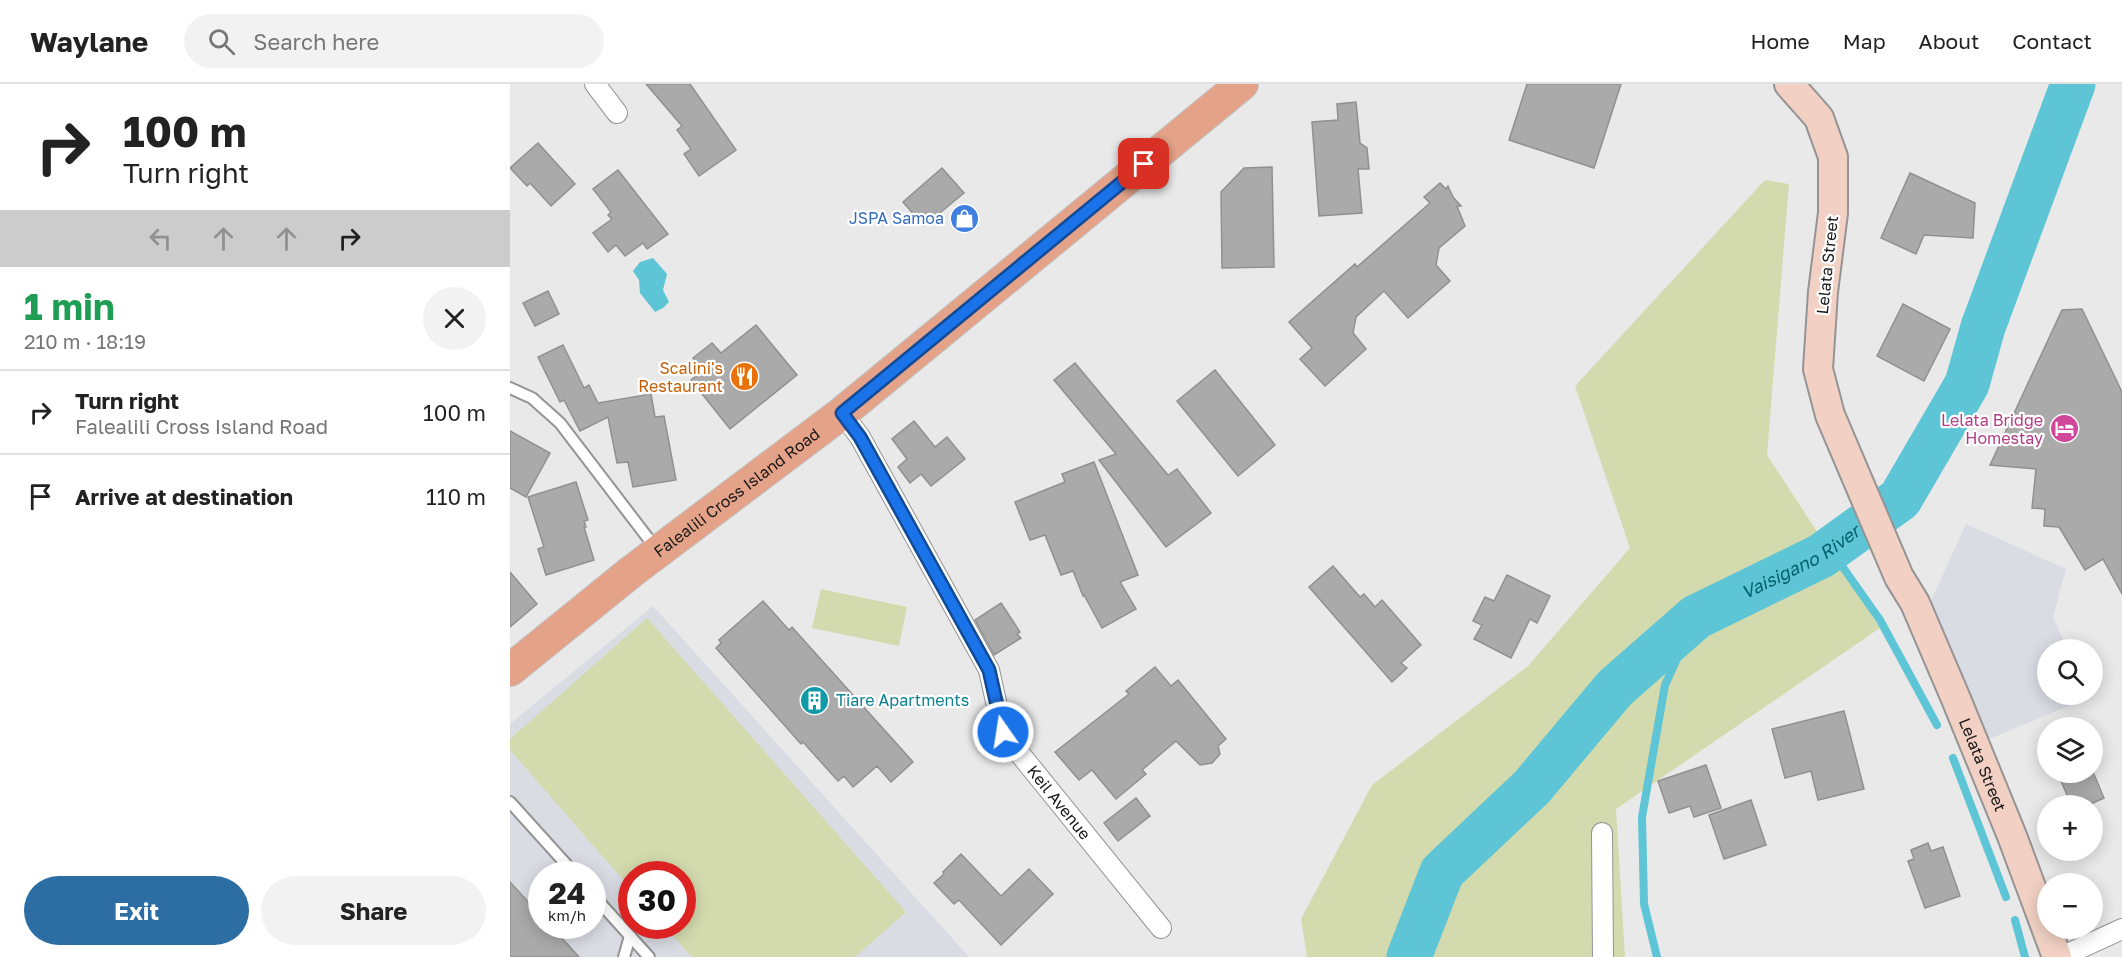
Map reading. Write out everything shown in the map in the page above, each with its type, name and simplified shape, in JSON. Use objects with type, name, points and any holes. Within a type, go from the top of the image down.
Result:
[{"type":"main road","name":"Falealili Cross Island Road","points":[[510,670],[631,572],[842,413],[1242,84]]},
{"type":"main road","name":"Lelata Street","points":[[1789,84],[1820,118],[1833,157],[1833,213],[1823,292],[1818,369],[1830,415],[1899,577],[1915,603],[1956,699],[2059,957]]},
{"type":"street","points":[[595,84],[617,113]]},
{"type":"street","name":"Keil Avenue","points":[[842,413],[860,437],[989,670],[1003,732],[1161,928]]},
{"type":"street","points":[[1602,833],[1603,957]]},
{"type":"street","points":[[2059,957],[2122,929]]},
{"type":"lane","points":[[510,388],[532,398],[560,423],[658,553]]},
{"type":"lane","points":[[510,802],[563,861]]},
{"type":"lane","points":[[606,909],[618,923]]},
{"type":"lane","points":[[624,957],[629,939]]},
{"type":"lane","points":[[633,939],[649,957]]},
{"type":"shaded area","points":[[1966,524],[2066,569],[2053,617],[2063,639],[2037,639],[2037,705],[2071,705],[2037,717],[2037,719],[1982,742],[1928,607]]},
{"type":"shaded area","points":[[653,606],[969,957],[510,957],[510,724]]},
{"type":"green space","points":[[1765,180],[1789,184],[1767,455],[1880,628],[1616,809],[1625,957],[1307,957],[1301,919],[1372,785],[1528,666],[1630,548],[1575,386]]},
{"type":"green space","points":[[821,589],[907,607],[899,646],[812,628]]},
{"type":"green space","points":[[647,618],[906,912],[855,957],[692,957],[676,939],[696,939],[696,861],[618,861],[618,874],[510,750],[510,739]]},
{"type":"water","points":[[653,258],[667,274],[663,290],[669,302],[655,312],[640,293],[639,280],[633,271],[640,262]]},
{"type":"building","points":[[646,84],[690,84],[736,150],[699,176],[684,154],[691,149],[677,130],[682,126]]},
{"type":"building","points":[[1527,84],[1621,84],[1594,168],[1509,140]]},
{"type":"building","points":[[1356,102],[1360,143],[1367,148],[1369,169],[1358,169],[1362,213],[1319,216],[1312,122],[1338,120],[1337,104]]},
{"type":"building","points":[[538,143],[575,184],[551,206],[530,183],[527,186],[510,168]]},
{"type":"building","points":[[1272,167],[1274,267],[1222,268],[1221,192],[1244,168]]},
{"type":"building","points":[[942,168],[964,193],[924,226],[903,202]]},
{"type":"building","points":[[618,170],[668,234],[647,249],[643,243],[625,256],[616,245],[608,252],[593,233],[612,219],[608,215],[611,212],[593,189]]},
{"type":"building","points":[[1910,173],[1975,203],[1973,238],[1924,235],[1916,254],[1881,238]]},
{"type":"building","points":[[1440,183],[1446,189],[1448,186],[1453,197],[1461,206],[1457,206],[1465,226],[1439,248],[1436,265],[1450,281],[1408,318],[1384,291],[1356,317],[1353,333],[1366,349],[1325,386],[1300,359],[1312,348],[1289,322],[1355,264],[1357,267],[1430,203],[1424,197]]},
{"type":"building","points":[[548,291],[559,314],[535,326],[523,303]]},
{"type":"building","points":[[1903,304],[1950,329],[1924,381],[1877,356]]},
{"type":"building","name":"Lelata Bridge Homestay","points":[[2082,309],[2122,392],[2122,594],[2103,559],[2085,570],[2059,527],[2044,526],[2045,509],[2032,508],[2036,469],[1990,465],[2062,310]]},
{"type":"building","name":"Scalini's Restaurant","points":[[756,325],[797,375],[730,429],[691,380],[703,370],[693,358],[712,343],[721,353]]},
{"type":"building","points":[[563,345],[584,388],[589,385],[598,403],[651,394],[655,417],[664,416],[676,480],[633,487],[628,462],[617,463],[608,417],[580,431],[564,400],[560,402],[538,357]]},
{"type":"building","points":[[1075,363],[1168,475],[1177,469],[1211,513],[1166,547],[1099,460],[1116,454],[1054,380]]},
{"type":"building","points":[[1215,370],[1275,445],[1238,476],[1177,401]]},
{"type":"building","points":[[914,421],[935,447],[947,437],[965,459],[931,486],[921,474],[910,483],[898,467],[907,459],[892,439]]},
{"type":"building","points":[[510,431],[550,453],[526,497],[510,488]]},
{"type":"building","points":[[1094,462],[1138,575],[1120,582],[1136,609],[1102,628],[1083,596],[1073,571],[1061,575],[1045,535],[1030,540],[1015,502],[1065,482],[1062,474]]},
{"type":"building","points":[[576,482],[588,520],[584,521],[586,527],[584,527],[594,560],[546,575],[538,549],[544,547],[528,497]]},
{"type":"building","points":[[1333,566],[1360,597],[1364,594],[1375,607],[1382,600],[1421,645],[1401,663],[1407,668],[1392,682],[1309,587]]},
{"type":"building","points":[[510,572],[537,604],[510,627]]},
{"type":"building","points":[[1507,575],[1550,596],[1537,623],[1530,619],[1511,658],[1474,639],[1482,625],[1473,621],[1485,597],[1494,601]]},
{"type":"building","name":"Tiare Apartments","points":[[763,601],[789,630],[792,627],[913,762],[891,782],[877,766],[853,787],[844,776],[838,781],[803,742],[801,744],[716,648],[721,643],[719,640]]},
{"type":"building","points":[[1001,603],[1020,632],[1017,634],[1021,638],[994,655],[975,620]]},
{"type":"building","points":[[1155,667],[1171,686],[1178,680],[1226,739],[1218,746],[1220,754],[1212,763],[1200,765],[1176,741],[1142,770],[1146,774],[1116,799],[1092,770],[1079,780],[1055,752],[1129,694],[1126,691]]},
{"type":"building","points":[[1844,711],[1864,789],[1818,800],[1811,771],[1785,778],[1772,729]]},
{"type":"building","points":[[1706,765],[1721,808],[1694,817],[1690,806],[1669,813],[1658,781]]},
{"type":"building","points":[[2062,783],[2098,783],[2103,795],[2067,795]]},
{"type":"building","points":[[1136,798],[1150,816],[1118,841],[1104,823]]},
{"type":"building","points":[[1751,800],[1766,845],[1724,859],[1709,815]]},
{"type":"building","points":[[1928,843],[1931,851],[1943,847],[1960,896],[1925,908],[1908,861],[1914,859],[1911,850]]},
{"type":"building","points":[[961,854],[1001,896],[1029,869],[1053,894],[1001,945],[959,900],[954,904],[934,883]]},
{"type":"building","points":[[510,882],[528,902],[528,939],[563,939],[579,957],[510,957]]},
{"type":"waterway","name":"Vaisigano River","points":[[1409,957],[1442,872],[1532,787],[1615,688],[1696,617],[1821,556],[1900,499],[1967,384],[1983,327],[2073,84]]},
{"type":"waterway","points":[[1830,549],[1880,620],[1937,725]]},
{"type":"waterway","points":[[1657,957],[1644,904],[1642,817],[1665,685],[1696,617]]},
{"type":"waterway","points":[[1953,758],[2006,897]]},
{"type":"waterway","points":[[2015,920],[2025,957]]},
{"type":"place","name":"JSPA Samoa","points":[[965,218]]},
{"type":"place","name":"Scalini's Restaurant","points":[[744,377]]},
{"type":"place","name":"Lelata Bridge Homestay","points":[[2064,429]]},
{"type":"place","name":"Tiare Apartments","points":[[815,700]]},
{"type":"route","points":[[1003,732],[989,670],[860,437],[842,413],[1144,164]]}]
